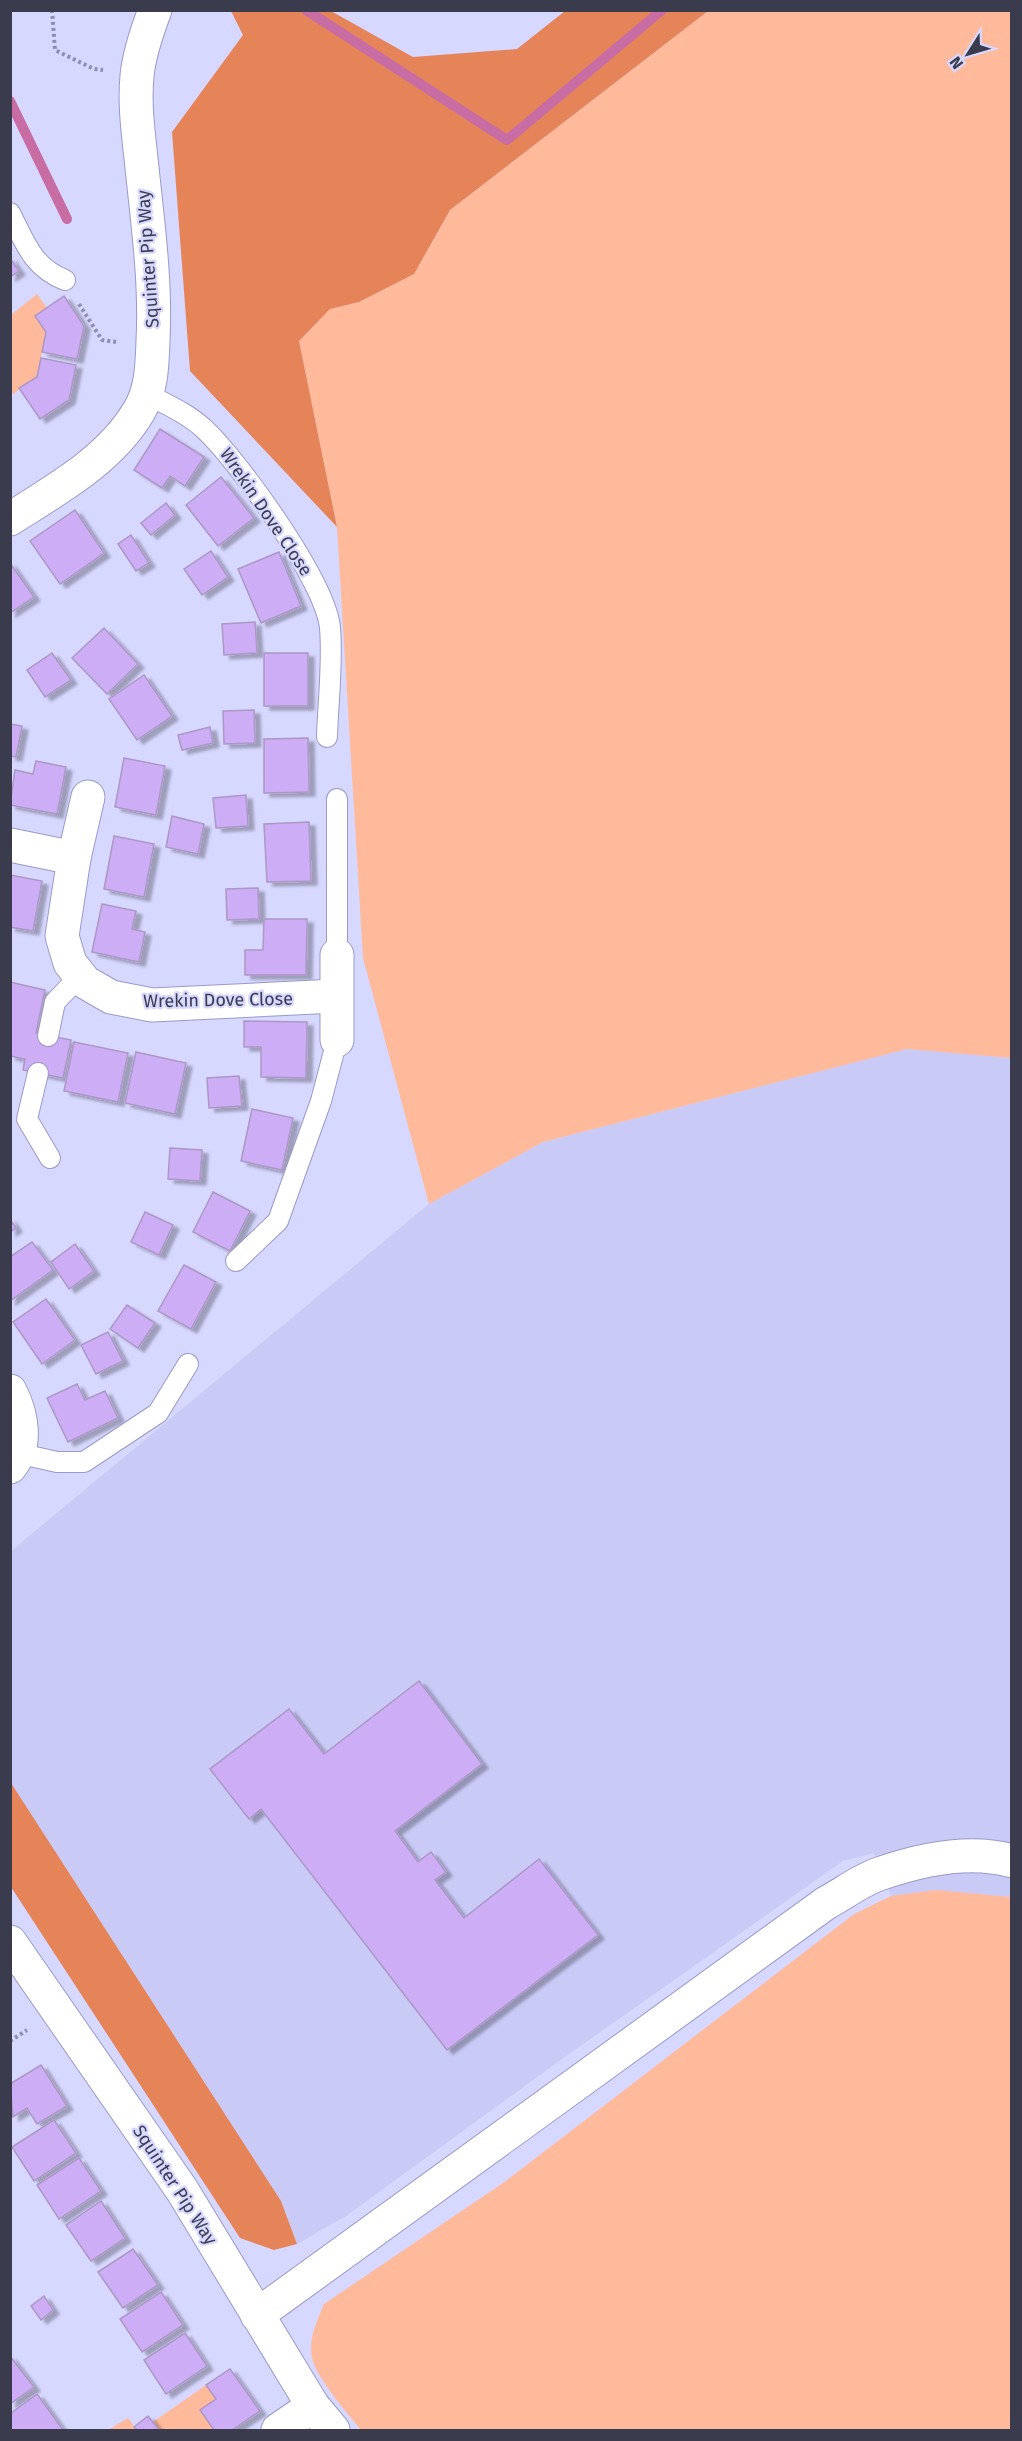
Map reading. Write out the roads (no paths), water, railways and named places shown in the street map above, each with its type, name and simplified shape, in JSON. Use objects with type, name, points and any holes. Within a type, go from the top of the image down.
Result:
[{"type":"street","name":"Squinter Pip Way","points":[[10,519],[80,474],[103,454],[126,429],[147,394],[152,372],[155,300],[136,112],[137,75],[144,41],[155,10]]},
{"type":"street","name":"Wrekin Dove Close","points":[[88,797],[74,858],[62,936],[70,963],[85,982],[111,997],[152,1005],[336,996]]},
{"type":"street","points":[[10,845],[74,858]]},
{"type":"street","points":[[337,955],[337,1040]]},
{"type":"street","points":[[10,1391],[21,1421],[14,1460]]},
{"type":"street","points":[[257,2315],[826,1903],[877,1874],[934,1860],[970,1856],[1011,1861]]},
{"type":"street","name":"Squinter Pip Way","points":[[10,1942],[182,2190],[313,2406],[333,2430]]},
{"type":"street","points":[[278,2430],[313,2406]]},
{"type":"lane","points":[[10,213],[32,256],[47,273],[65,280]]},
{"type":"lane","name":"Wrekin Dove Close","points":[[147,394],[200,425],[232,456],[306,569],[322,600],[330,627],[327,738]]},
{"type":"lane","points":[[337,799],[337,955]]},
{"type":"lane","points":[[48,1036],[55,1002],[80,976]]},
{"type":"lane","points":[[236,1262],[278,1221],[321,1101],[337,1040]]},
{"type":"lane","points":[[38,1073],[27,1119],[50,1158]]},
{"type":"lane","points":[[14,1460],[84,1462],[158,1413],[188,1364]]},
{"type":"waterway","points":[[306,10],[507,140],[662,10]]},
{"type":"waterway","points":[[10,101],[67,219]]}]
